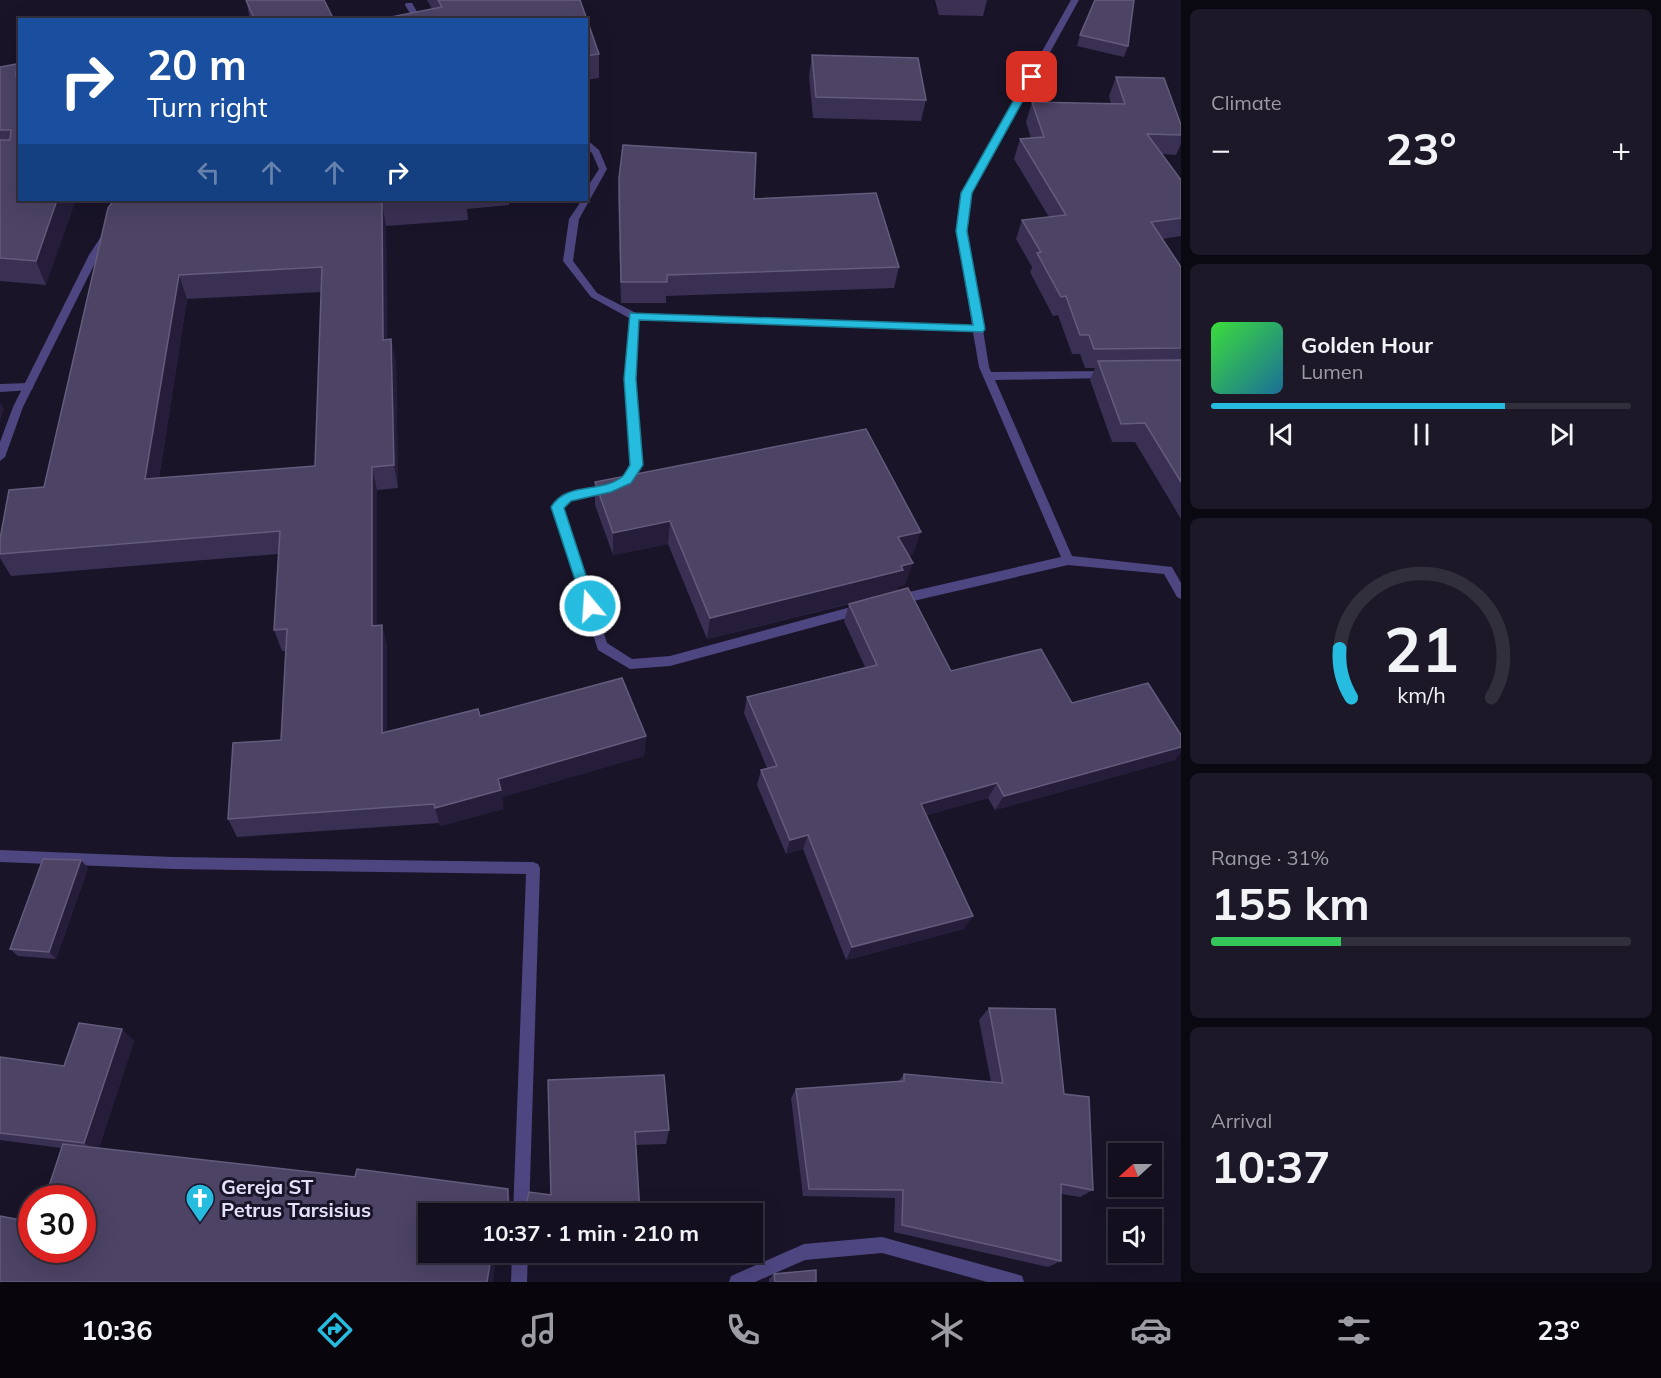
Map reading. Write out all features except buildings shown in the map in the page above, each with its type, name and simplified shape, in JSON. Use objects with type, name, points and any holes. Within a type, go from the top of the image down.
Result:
[{"type":"street","points":[[1068,560],[984,367],[962,231],[967,193],[1075,0]]},
{"type":"street","points":[[409,5],[417,18]]},
{"type":"street","points":[[588,144],[596,152],[603,169],[588,195]]},
{"type":"street","points":[[585,201],[574,219],[568,261],[594,295],[634,316],[979,329]]},
{"type":"street","points":[[0,457],[18,407],[94,255],[112,227]]},
{"type":"street","points":[[634,316],[630,379],[637,465],[627,480],[611,487],[567,497],[558,507],[602,646],[630,664],[670,661],[880,604],[1068,560],[1168,570],[1181,569]]},
{"type":"street","points":[[988,376],[1124,373]]},
{"type":"street","points":[[0,388],[28,387]]},
{"type":"street","points":[[1168,570],[1181,594]]},
{"type":"street","points":[[0,856],[173,863],[533,868],[521,1203]]},
{"type":"street","points":[[737,1282],[804,1252],[882,1245],[1016,1282]]},
{"type":"street","points":[[519,1282],[520,1263]]},
{"type":"place","name":"Gereja ST Petrus Tarsisius","points":[[200,1224]]},
{"type":"route","points":[[590,606],[558,507],[567,497],[611,487],[627,480],[637,465],[630,379],[634,316],[979,329],[962,231],[967,193],[1032,77]]}]
